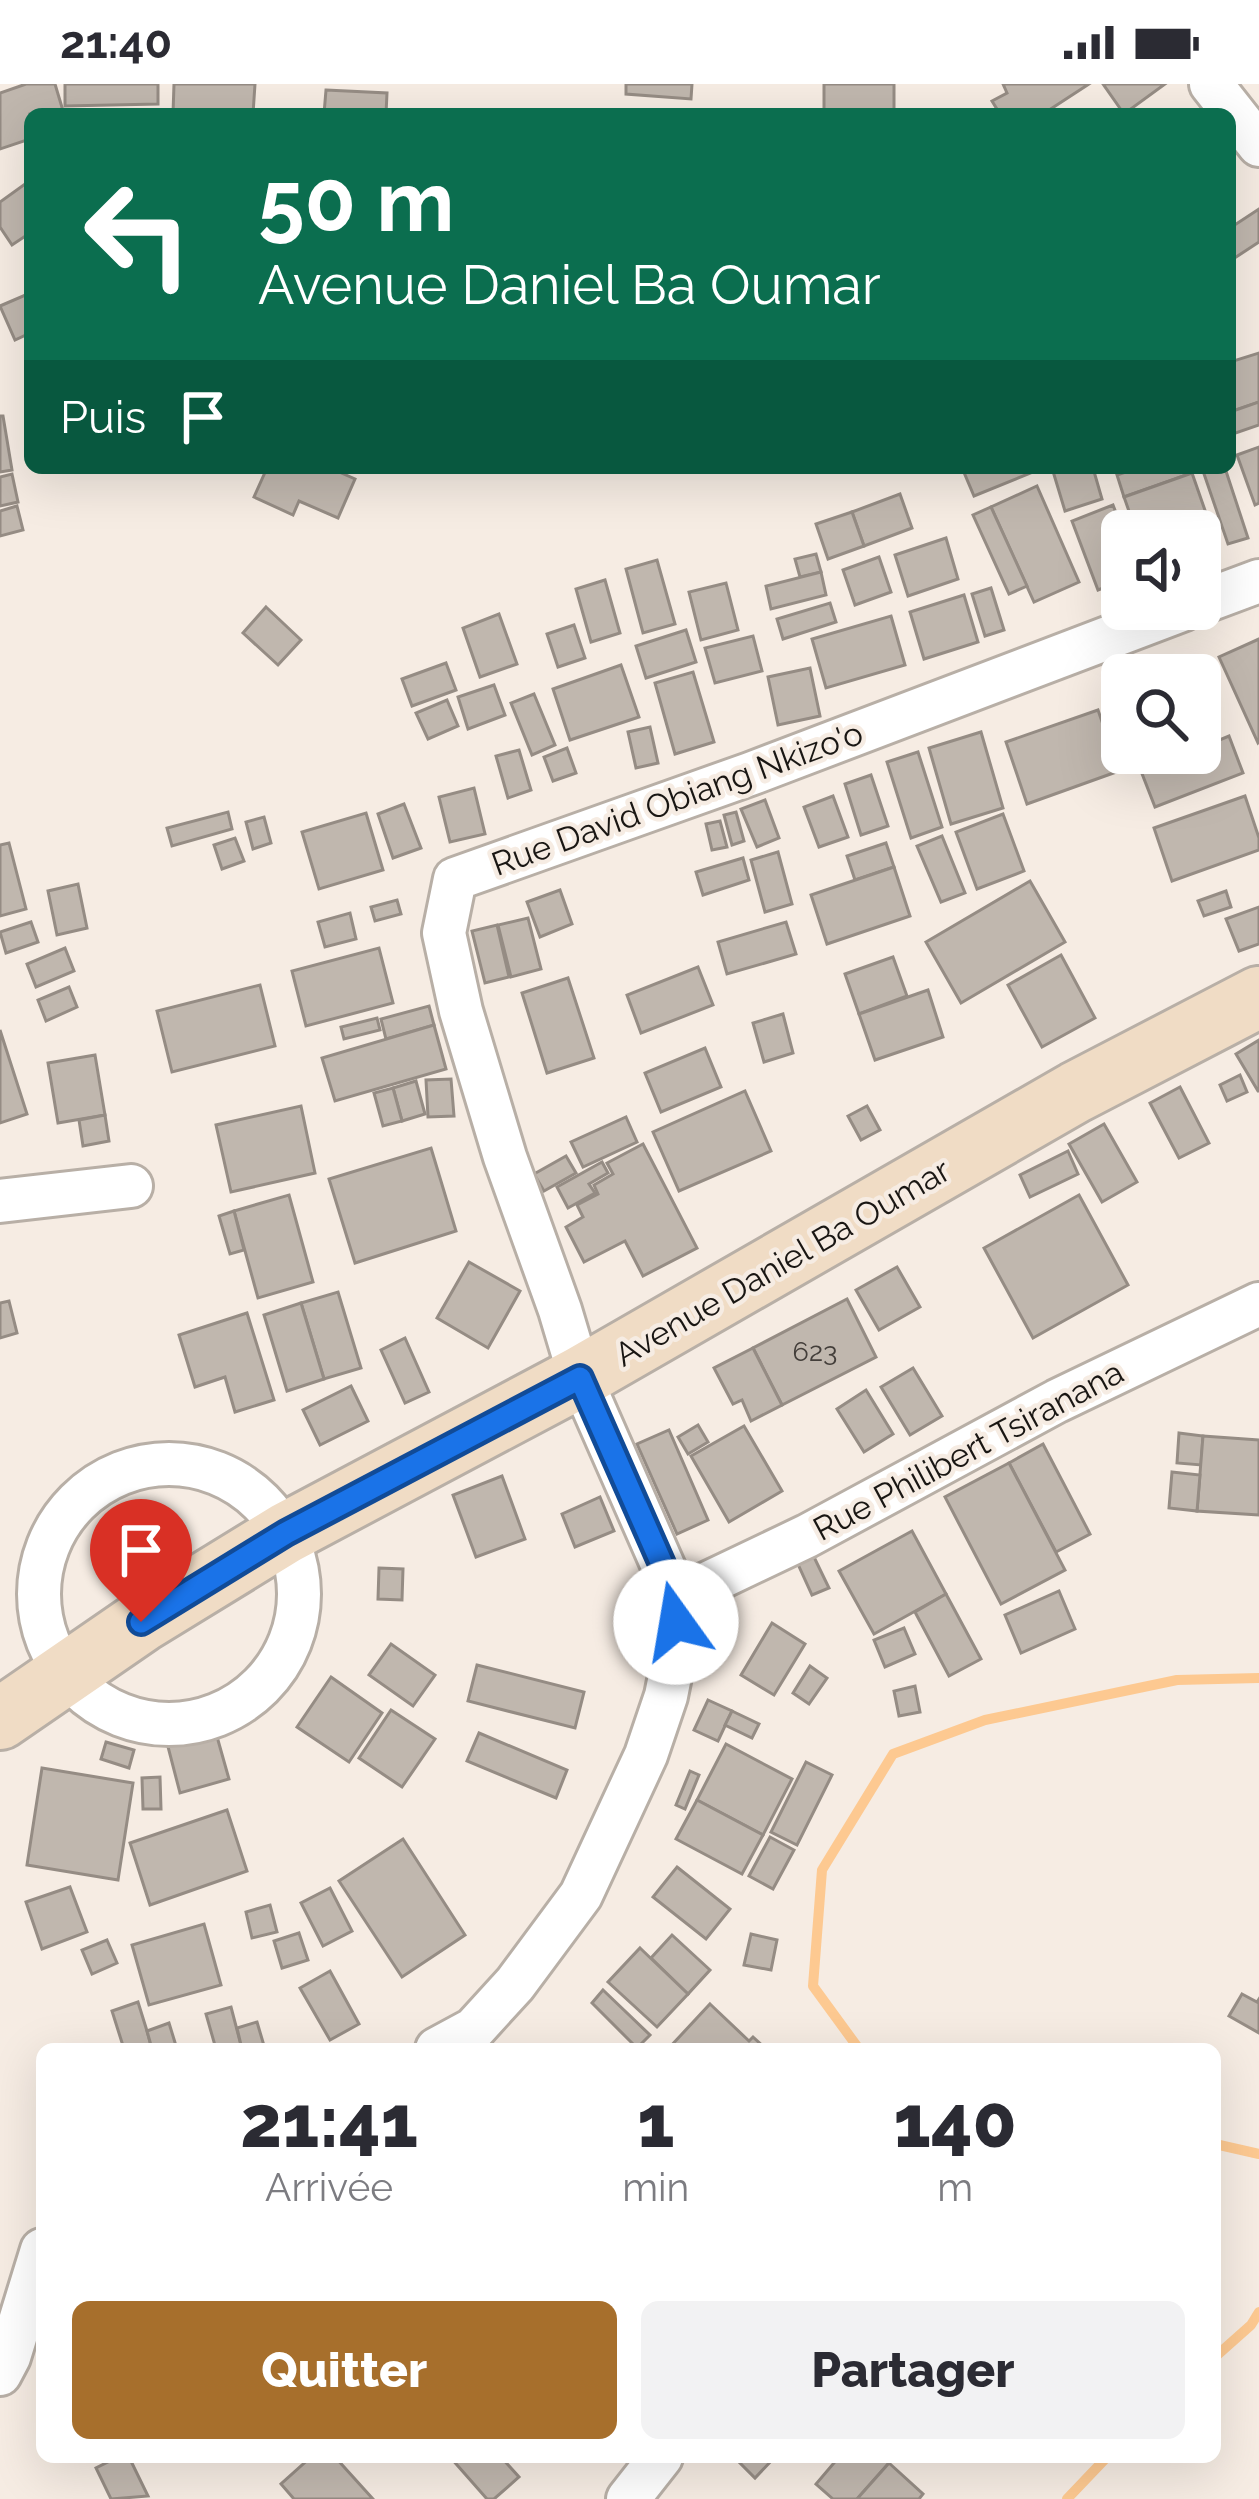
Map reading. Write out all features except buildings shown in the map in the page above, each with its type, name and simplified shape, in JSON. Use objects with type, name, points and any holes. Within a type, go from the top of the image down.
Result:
[{"type":"main road","name":"Avenue Daniel Ba Oumar","points":[[0,1719],[64,1673],[286,1533],[580,1378],[1076,1092],[1259,997]]},
{"type":"street","points":[[1211,84],[1230,108]]},
{"type":"street","points":[[1236,116],[1259,145]]},
{"type":"street","points":[[1221,595],[1259,581]]},
{"type":"street","name":"Rue David Obiang Nkizo'o","points":[[580,1378],[461,1011],[444,933],[455,879],[772,766],[1129,630]]},
{"type":"street","points":[[0,1201],[131,1186]]},
{"type":"street","name":"Rue Philibert Tsiranana","points":[[677,1598],[807,1536],[1078,1390],[1259,1304]]},
{"type":"street","points":[[468,2042],[581,1895],[646,1755],[666,1696],[676,1646],[677,1598],[580,1378]]},
{"type":"street","points":[[170,1462],[217,1471],[257,1496],[286,1533],[301,1587],[292,1642],[261,1688],[214,1718],[159,1725],[106,1710],[64,1673],[43,1629],[39,1582],[52,1535],[81,1496],[123,1471],[170,1462]]},
{"type":"street","points":[[0,2374],[36,2269]]},
{"type":"street","points":[[628,2499],[656,2463]]},
{"type":"waterway","points":[[855,2043],[813,1986],[822,1870],[893,1754],[985,1720],[1177,1680],[1259,1678]]},
{"type":"waterway","points":[[1221,2145],[1259,2154]]},
{"type":"waterway","points":[[1221,2352],[1259,2312]]},
{"type":"waterway","points":[[1067,2499],[1101,2463]]},
{"type":"route","points":[[141,1622],[286,1533],[580,1378],[677,1598],[676,1622]]}]
